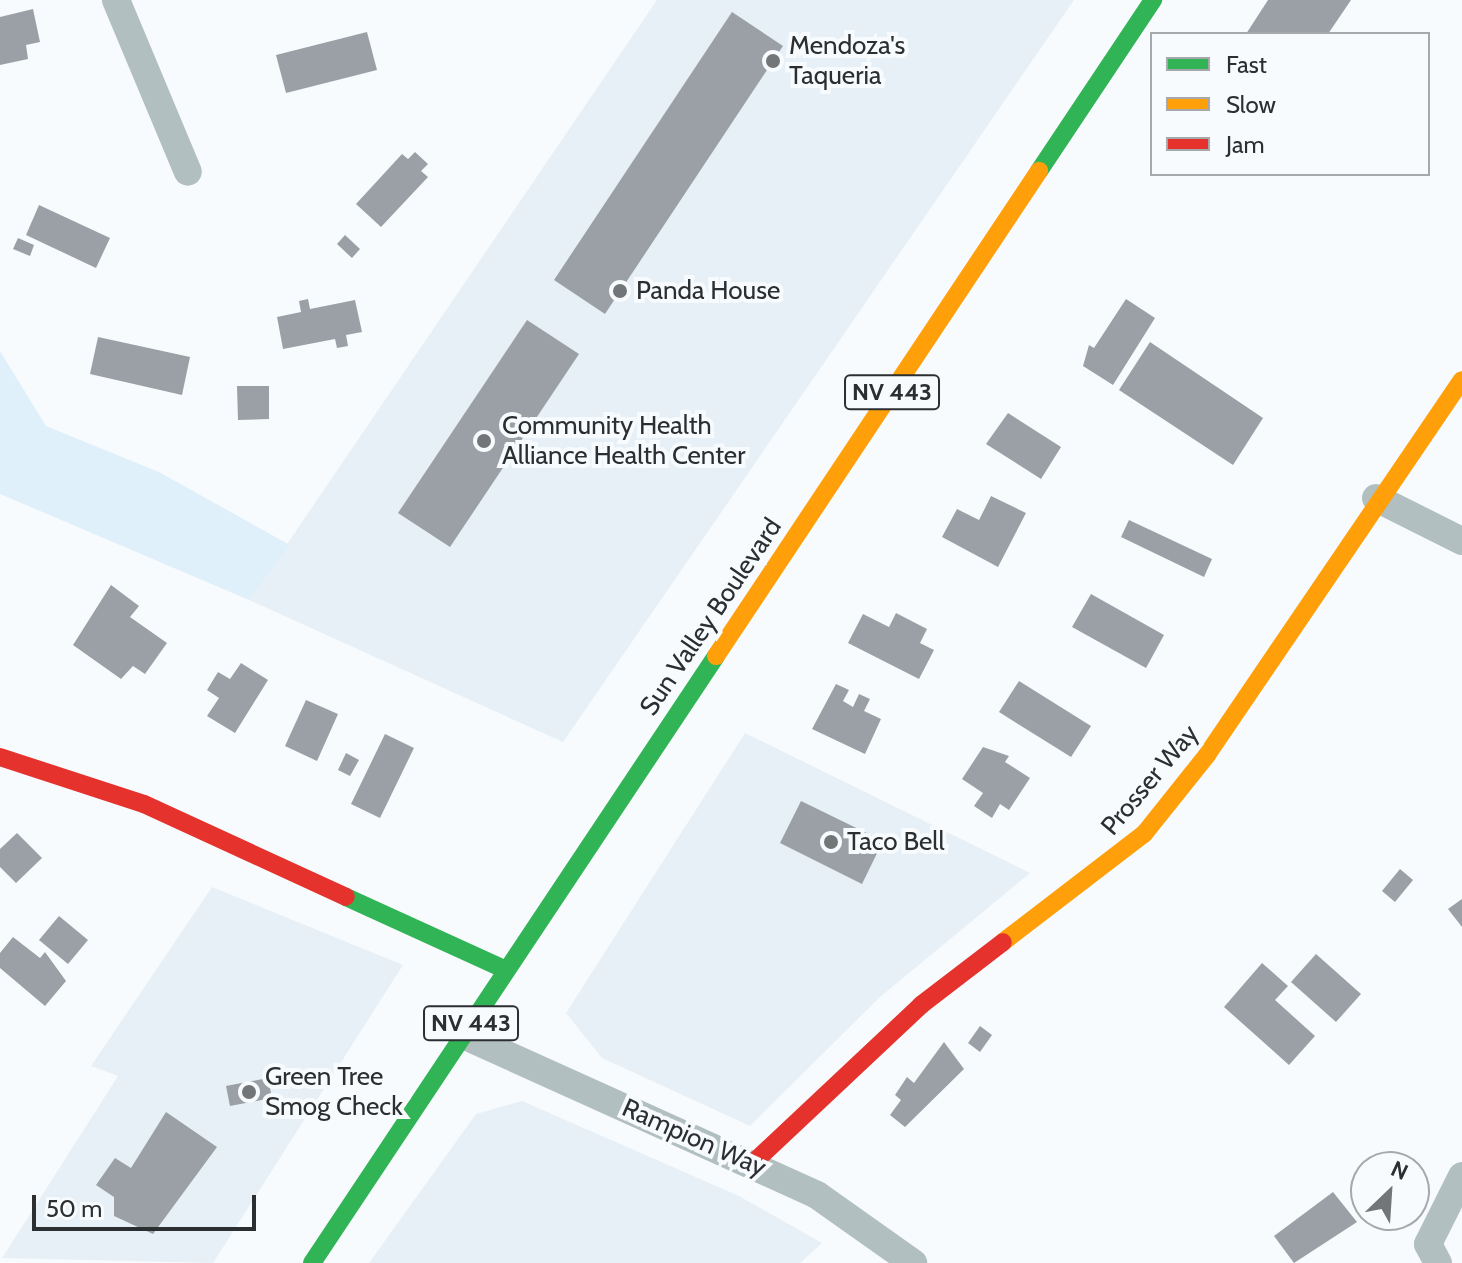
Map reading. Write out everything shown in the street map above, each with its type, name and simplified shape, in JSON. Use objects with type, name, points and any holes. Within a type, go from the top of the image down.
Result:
[{"type":"street","points":[[116,0],[188,172]]},
{"type":"street","name":"Sun Valley Boulevard","points":[[312,1263],[1153,0]]},
{"type":"street","name":"Prosser Way","points":[[753,1163],[921,1005],[1144,834],[1245,700],[1376,498],[1462,380]]},
{"type":"street","points":[[1376,498],[1462,541]]},
{"type":"street","points":[[0,757],[144,804],[506,970]]},
{"type":"street","name":"Rampion Way","points":[[463,1035],[753,1163],[851,1215],[913,1263]]},
{"type":"street","points":[[1438,1263],[1428,1244],[1462,1176]]},
{"type":"shaded area","points":[[657,0],[1074,0],[563,742],[249,600]]},
{"type":"shaded area","points":[[0,351],[46,426],[159,472],[290,545],[249,600],[0,494]]},
{"type":"shaded area","points":[[745,733],[1030,873],[880,997],[750,1126],[602,1058],[566,1013]]},
{"type":"shaded area","points":[[212,887],[403,965],[213,1263],[2,1258],[118,1076],[91,1066]]},
{"type":"shaded area","points":[[522,1101],[739,1196],[822,1243],[800,1263],[369,1263],[476,1114]]},
{"type":"building","points":[[1268,0],[1351,0],[1329,32],[1247,32]]},
{"type":"building","points":[[33,9],[40,42],[26,45],[28,59],[0,65],[0,17]]},
{"type":"building","points":[[732,12],[783,46],[605,314],[554,280]]},
{"type":"building","points":[[367,32],[377,70],[286,93],[276,55]]},
{"type":"building","points":[[415,152],[428,164],[421,171],[428,177],[381,227],[356,204],[402,154],[408,159]]},
{"type":"building","points":[[39,205],[110,238],[96,268],[26,235]]},
{"type":"building","points":[[345,235],[360,249],[352,258],[337,244]]},
{"type":"building","points":[[18,238],[34,245],[30,256],[13,249]]},
{"type":"building","points":[[308,299],[310,309],[355,300],[362,332],[346,335],[348,346],[337,348],[335,339],[283,349],[277,317],[301,312],[299,301]]},
{"type":"building","points":[[1126,299],[1155,318],[1113,385],[1083,366],[1089,345],[1094,348]]},
{"type":"building","name":"Community Health Alliance Health Center","points":[[527,320],[579,354],[450,547],[398,513]]},
{"type":"building","points":[[98,337],[190,357],[182,395],[90,374]]},
{"type":"building","points":[[1150,342],[1263,418],[1233,465],[1119,390]]},
{"type":"building","points":[[237,386],[269,386],[269,419],[238,420]]},
{"type":"building","points":[[1008,413],[1061,447],[1041,479],[986,444]]},
{"type":"building","points":[[991,496],[1026,513],[998,567],[942,537],[957,509],[979,520]]},
{"type":"building","points":[[1129,520],[1212,559],[1204,577],[1121,537]]},
{"type":"building","points":[[111,585],[139,606],[130,617],[167,643],[145,674],[133,666],[121,679],[73,645]]},
{"type":"building","points":[[1091,594],[1164,635],[1146,668],[1072,627]]},
{"type":"building","points":[[896,613],[927,629],[920,643],[934,650],[919,679],[848,643],[863,614],[889,627]]},
{"type":"building","points":[[241,663],[268,680],[235,733],[207,716],[219,698],[207,690],[218,672],[230,679]]},
{"type":"building","points":[[1019,681],[1091,726],[1071,757],[999,712]]},
{"type":"building","points":[[836,684],[849,690],[843,701],[853,707],[859,694],[870,699],[864,711],[881,719],[865,754],[812,729]]},
{"type":"building","points":[[306,700],[338,714],[317,761],[285,746]]},
{"type":"building","points":[[385,734],[414,748],[380,818],[351,804]]},
{"type":"building","points":[[983,747],[1009,756],[1005,762],[1030,778],[1009,810],[1000,804],[992,818],[974,806],[983,793],[962,779]]},
{"type":"building","points":[[346,753],[359,760],[350,776],[338,770]]},
{"type":"building","name":"Taco Bell","points":[[801,801],[883,841],[862,884],[780,843]]},
{"type":"building","points":[[17,833],[42,858],[16,883],[0,867],[0,849]]},
{"type":"building","points":[[1400,869],[1413,880],[1395,902],[1382,891]]},
{"type":"building","points":[[1462,899],[1462,927],[1448,909]]},
{"type":"building","points":[[59,916],[88,940],[68,964],[39,940]]},
{"type":"building","points":[[13,937],[40,958],[45,952],[66,981],[45,1006],[0,968],[0,953]]},
{"type":"building","points":[[1316,954],[1361,994],[1336,1022],[1291,982]]},
{"type":"building","points":[[1262,963],[1288,986],[1275,1000],[1315,1036],[1289,1065],[1224,1007]]},
{"type":"building","points":[[980,1026],[992,1035],[980,1052],[968,1043]]},
{"type":"building","points":[[944,1042],[964,1069],[905,1127],[890,1115],[901,1100],[895,1095],[907,1077],[914,1083]]},
{"type":"building","name":"Green Tree Smog Check","points":[[268,1078],[272,1098],[230,1106],[226,1086]]},
{"type":"building","points":[[166,1112],[217,1147],[153,1234],[114,1216],[114,1197],[96,1185],[115,1158],[131,1168]]},
{"type":"building","points":[[1333,1192],[1350,1213],[1350,1227],[1294,1263],[1274,1236]]},
{"type":"traffic: fast","points":[[1039,171],[1153,0]]},
{"type":"traffic: fast","points":[[312,1263],[716,656]]},
{"type":"traffic: fast","points":[[346,897],[506,970]]},
{"type":"traffic: slow","points":[[716,656],[1039,171]]},
{"type":"traffic: slow","points":[[1003,942],[1144,834],[1207,755],[1462,380]]},
{"type":"traffic: jam","points":[[0,757],[144,804],[346,897]]},
{"type":"traffic: jam","points":[[753,1163],[921,1005],[1003,942]]},
{"type":"place","name":"Mendoza's Taqueria","points":[[773,61]]},
{"type":"place","name":"Panda House","points":[[620,291]]},
{"type":"place","name":"Community Health Alliance Health Center","points":[[484,441]]},
{"type":"place","name":"Taco Bell","points":[[831,842]]},
{"type":"place","name":"Green Tree Smog Check","points":[[249,1092]]}]
